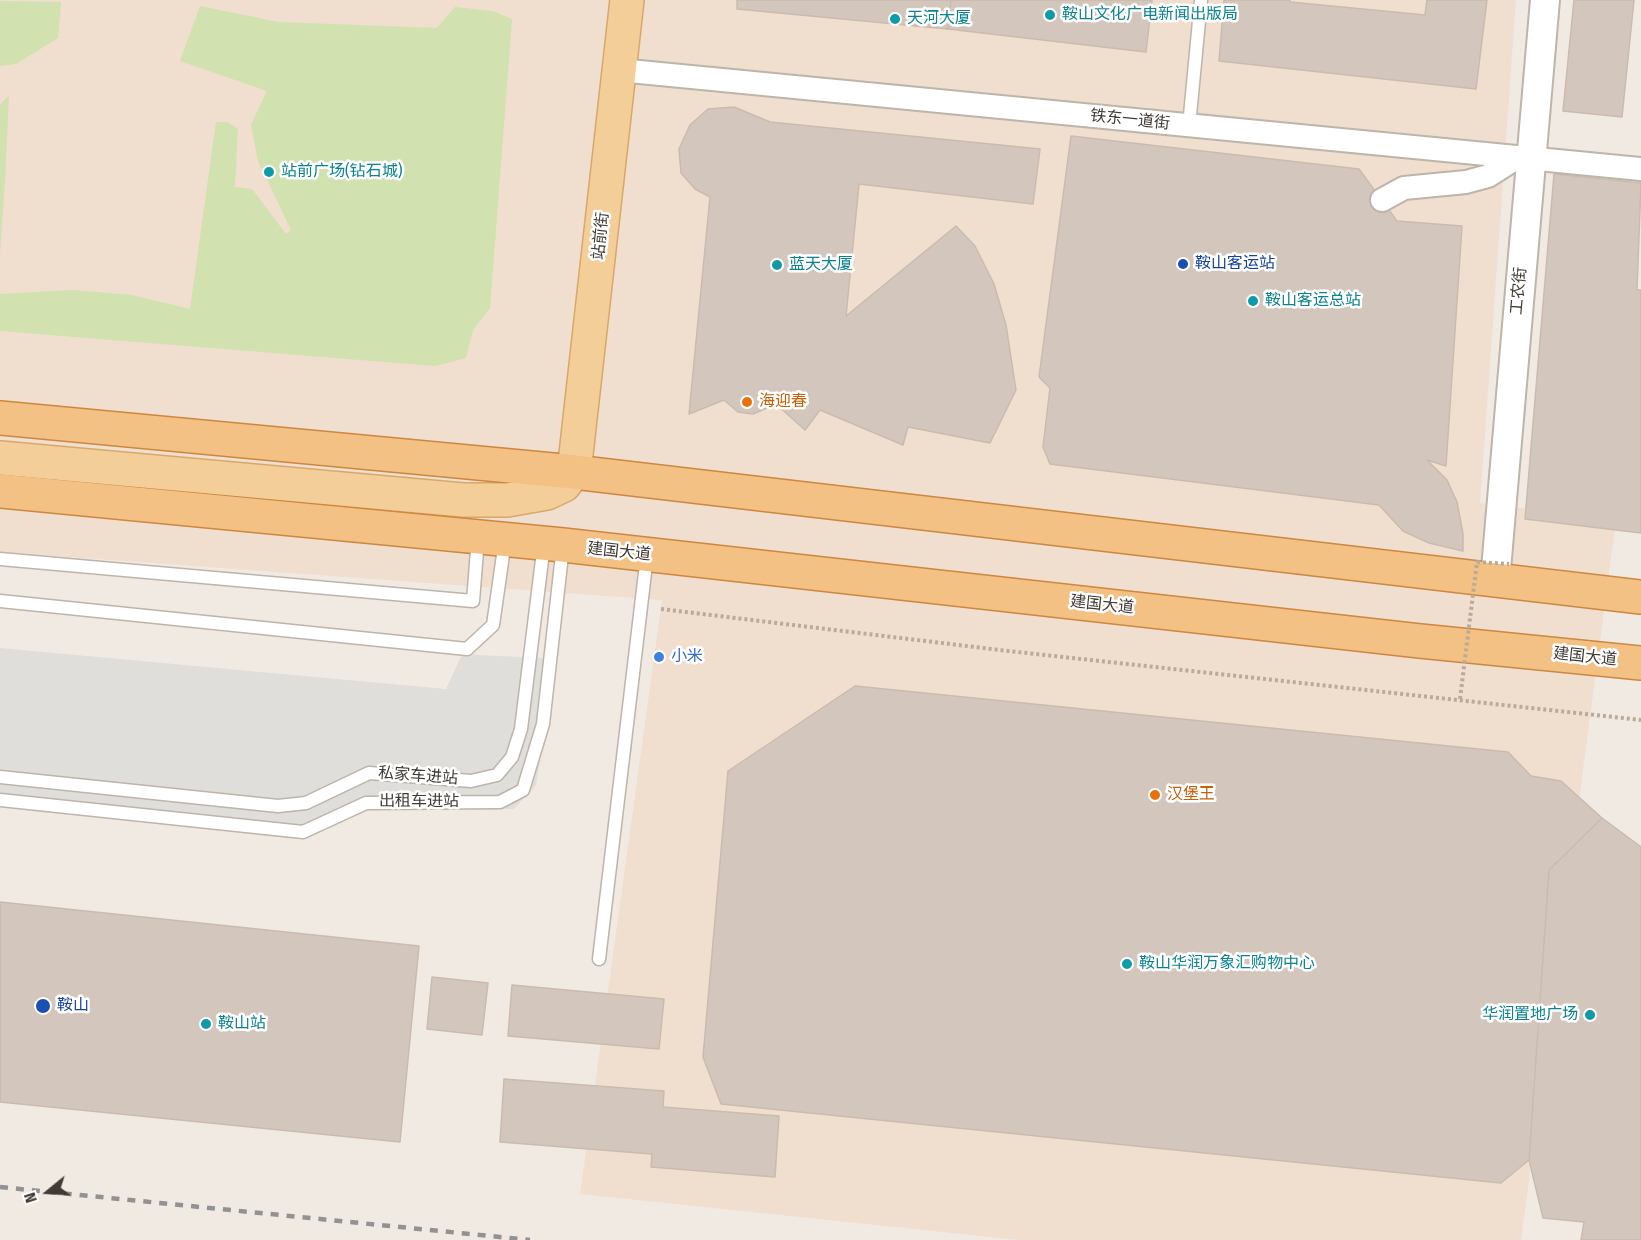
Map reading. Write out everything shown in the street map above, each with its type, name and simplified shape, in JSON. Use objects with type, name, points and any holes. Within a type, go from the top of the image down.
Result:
[{"type":"highway","points":[[0,418],[574,472],[1495,575],[1641,597]]},
{"type":"highway","name":"建国大道","points":[[0,491],[553,544],[1420,641],[1641,663]]},
{"type":"main road","name":"站前街","points":[[574,472],[627,0]]},
{"type":"main road","points":[[0,458],[463,500],[507,500],[547,494],[564,485],[574,472]]},
{"type":"street","name":"工农街","points":[[1495,575],[1534,0]]},
{"type":"street","name":"工农街","points":[[1524,158],[1545,0]]},
{"type":"street","name":"铁东一道街","points":[[619,70],[1641,169]]},
{"type":"street","points":[[1382,200],[1404,188],[1466,182],[1488,176],[1524,158]]},
{"type":"lane","points":[[1190,126],[1201,0]]},
{"type":"lane","points":[[0,559],[473,601],[491,538]]},
{"type":"lane","points":[[0,601],[467,649],[493,625],[491,538]]},
{"type":"lane","name":"私家车进站","points":[[0,777],[278,806],[306,803],[369,773],[471,781],[497,775],[512,757],[521,729],[553,544]]},
{"type":"lane","name":"出租车进站","points":[[0,800],[303,832],[366,803],[500,802],[523,790],[543,724],[553,544]]},
{"type":"lane","points":[[599,959],[647,555]]},
{"type":"path","points":[[1460,699],[1477,562],[1495,575]]},
{"type":"path","points":[[641,607],[1008,651],[1641,720]]},
{"type":"shaded area","points":[[0,0],[1516,0],[1480,503],[1616,520],[1521,1240],[1019,1240],[580,1194],[662,600],[0,552]]},
{"type":"shaded area","points":[[0,648],[446,689],[462,654],[557,659],[536,785],[514,809],[365,808],[303,835],[0,803]]},
{"type":"green space","points":[[0,1],[61,2],[58,38],[16,64],[0,66]]},
{"type":"green space","points":[[200,6],[278,22],[437,28],[455,7],[492,11],[512,19],[490,308],[473,330],[466,358],[435,366],[0,331],[0,294],[72,290],[132,295],[190,309],[216,122],[227,122],[238,129],[235,187],[252,189],[286,234],[291,230],[258,161],[251,125],[267,91],[180,61]]},
{"type":"green space","points":[[9,95],[5,182],[0,254],[0,105]]},
{"type":"building","name":"天河大厦","points":[[737,0],[951,0],[948,29],[737,9]]},
{"type":"building","name":"鞍山文化广电新闻出版局","points":[[951,0],[1152,0],[1146,52],[948,29]]},
{"type":"building","points":[[1224,0],[1290,0],[1290,2],[1425,15],[1427,0],[1487,0],[1476,89],[1219,61]]},
{"type":"building","points":[[1574,0],[1634,0],[1622,117],[1563,111]]},
{"type":"building","name":"蓝天大厦","points":[[734,107],[770,122],[1040,149],[1033,204],[859,184],[846,316],[956,226],[975,246],[994,284],[1006,325],[1016,390],[990,443],[908,427],[903,445],[820,410],[805,430],[776,404],[753,414],[738,412],[724,400],[689,414],[710,197],[695,189],[681,173],[679,149],[690,125],[708,109]]},
{"type":"building","name":"鞍山客运总站","points":[[1071,136],[1359,169],[1397,221],[1462,226],[1446,466],[1427,460],[1447,480],[1457,502],[1463,534],[1463,551],[1429,543],[1403,531],[1379,505],[1050,464],[1043,447],[1050,388],[1039,377]]},
{"type":"building","points":[[1554,174],[1641,183],[1637,290],[1641,290],[1641,533],[1525,519]]},
{"type":"building","name":"鞍山华润万象汇购物中心","points":[[855,686],[1508,752],[1531,776],[1561,781],[1602,818],[1549,870],[1529,1160],[1501,1183],[721,1104],[703,1057],[728,771]]},
{"type":"building","name":"华润置地广场","points":[[1602,818],[1641,847],[1641,1240],[1581,1240],[1584,1222],[1543,1218],[1529,1160],[1549,870]]},
{"type":"building","name":"鞍山站","points":[[0,902],[419,946],[400,1142],[0,1102]]},
{"type":"building","points":[[432,977],[488,983],[482,1035],[427,1029]]},
{"type":"building","points":[[512,985],[664,999],[659,1049],[508,1036]]},
{"type":"building","points":[[504,1079],[664,1091],[663,1107],[779,1116],[775,1177],[651,1167],[652,1154],[500,1142]]},
{"type":"railway","points":[[0,1187],[530,1240]]},
{"type":"place","name":"鞍山文化广电新闻出版局","points":[[1050,15]]},
{"type":"place","name":"天河大厦","points":[[895,19]]},
{"type":"place","name":"站前广场(钻石城)","points":[[269,172]]},
{"type":"place","name":"鞍山客运站","points":[[1183,264]]},
{"type":"place","name":"蓝天大厦","points":[[777,265]]},
{"type":"place","name":"鞍山客运总站","points":[[1253,301]]},
{"type":"place","name":"海迎春","points":[[747,402]]},
{"type":"place","name":"小米","points":[[659,657]]},
{"type":"place","name":"汉堡王","points":[[1155,795]]},
{"type":"place","name":"鞍山华润万象汇购物中心","points":[[1127,964]]},
{"type":"place","name":"鞍山","points":[[43,1006]]},
{"type":"place","name":"华润置地广场","points":[[1590,1015]]},
{"type":"place","name":"鞍山站","points":[[206,1024]]}]
